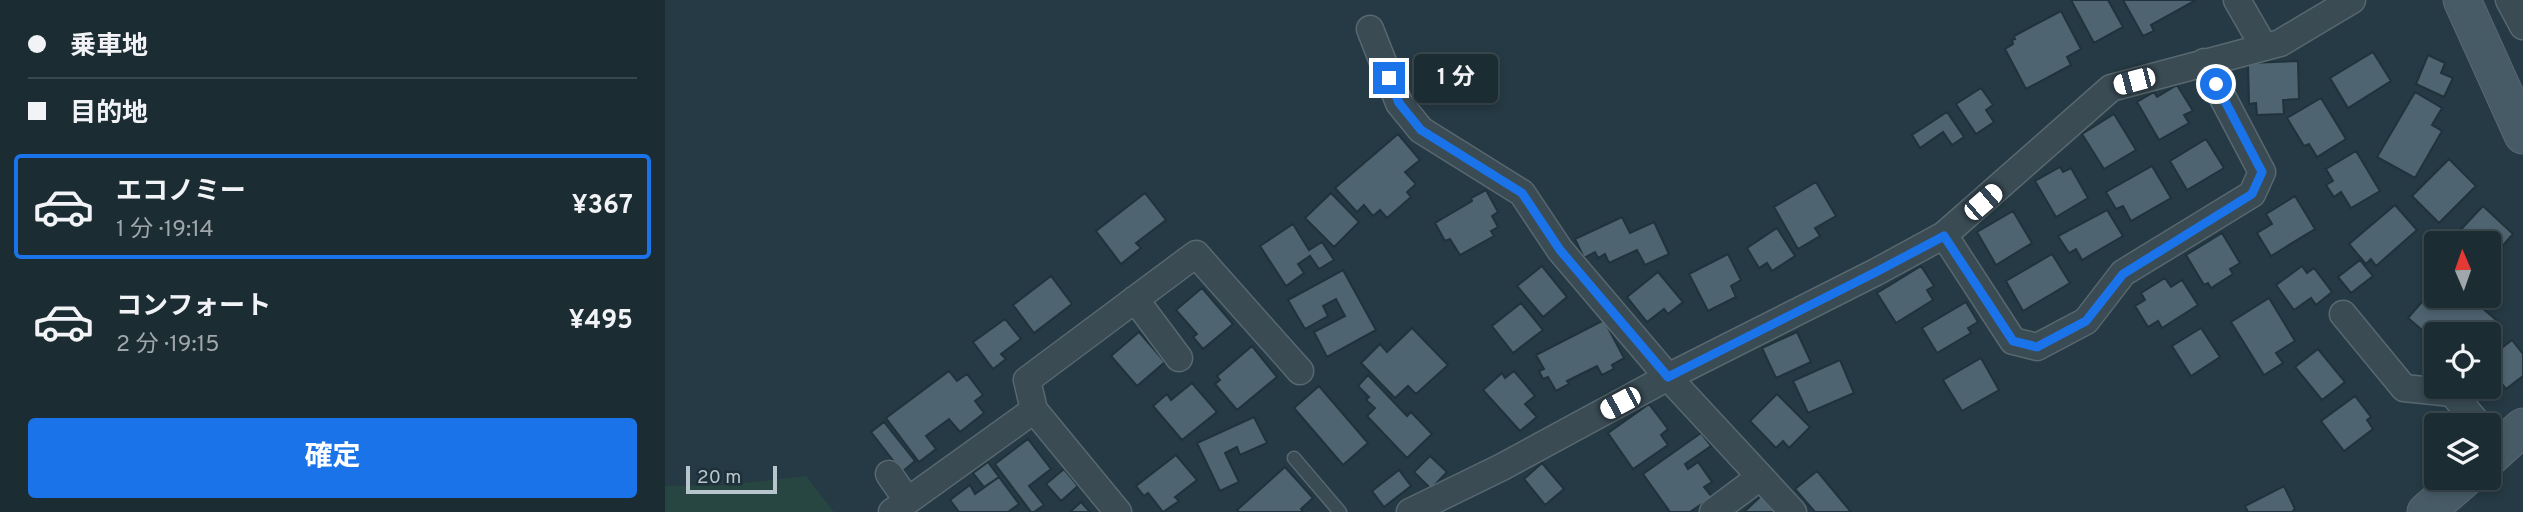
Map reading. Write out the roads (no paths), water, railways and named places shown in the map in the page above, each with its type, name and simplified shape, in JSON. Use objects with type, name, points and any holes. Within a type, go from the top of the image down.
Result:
[{"type":"street","points":[[2237,0],[2264,47]]},
{"type":"street","points":[[1409,512],[1440,506],[1502,467],[1668,377],[1944,236],[2111,88],[2280,43],[2352,0]]},
{"type":"street","points":[[2462,0],[2523,135]]},
{"type":"street","points":[[2509,0],[2523,26]]},
{"type":"street","points":[[1370,29],[1399,103],[1421,130],[1522,193],[1560,250],[1668,377],[1793,512]]},
{"type":"street","points":[[1944,236],[2013,341],[2037,347],[2086,321],[2123,274],[2252,194],[2262,172],[2204,62]]},
{"type":"street","points":[[1118,512],[1034,410],[1027,380],[1196,254],[1300,371]]},
{"type":"street","points":[[1135,299],[1179,358]]},
{"type":"street","points":[[2343,314],[2404,387],[2452,393],[2471,413]]},
{"type":"street","points":[[888,474],[899,506],[1034,410]]},
{"type":"street","points":[[1713,512],[1760,477]]},
{"type":"street","points":[[2426,512],[2451,490]]},
{"type":"lane","points":[[1294,458],[1340,512]]}]
